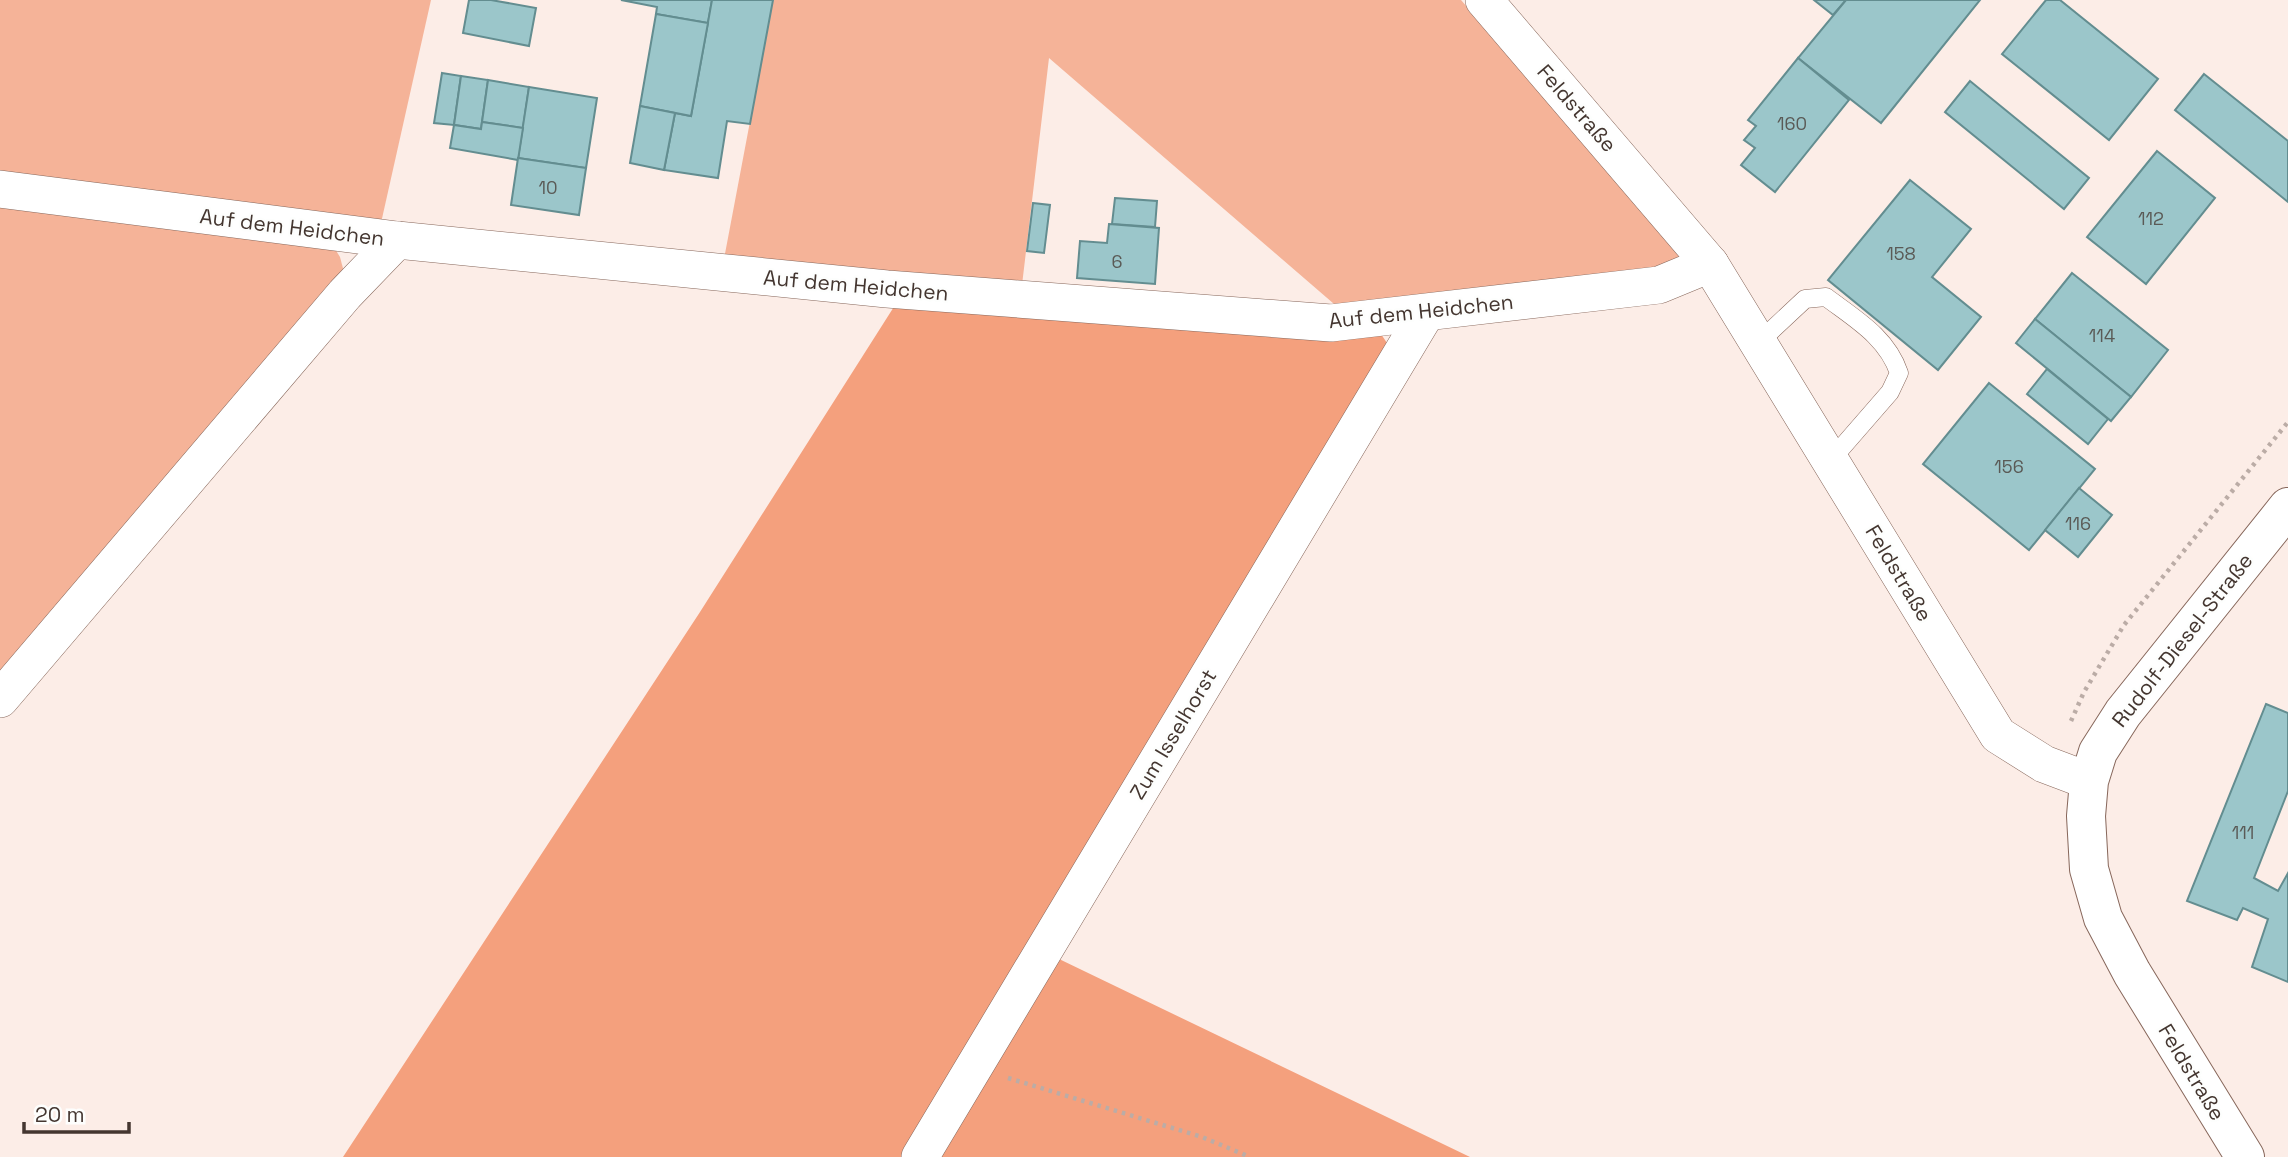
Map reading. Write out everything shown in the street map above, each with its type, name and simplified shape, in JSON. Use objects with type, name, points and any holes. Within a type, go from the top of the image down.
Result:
[{"type":"street","name":"Feldstraße","points":[[1484,0],[1710,264],[1998,735],[2044,764],[2094,766],[2086,816],[2089,869],[2103,918],[2132,973],[2245,1157]]},
{"type":"street","name":"Auf dem Heidchen","points":[[0,189],[397,240],[887,289],[1331,323],[1659,285],[1710,264]]},
{"type":"street","points":[[0,699],[336,304],[397,240]]},
{"type":"street","name":"Zum Isselhorst","points":[[920,1157],[1426,313]]},
{"type":"street","name":"Rudolf-Diesel-Straße","points":[[2094,766],[2123,713],[2288,507]]},
{"type":"lane","points":[[1758,343],[1805,299],[1826,297],[1866,327],[1892,354],[1899,373],[1890,392],[1830,461]]},
{"type":"path","points":[[2094,766],[2067,731],[2084,692],[2124,625],[2288,422]]},
{"type":"path","points":[[973,1067],[1202,1138],[1250,1157]]},
{"type":"shaded area","points":[[0,0],[431,0],[381,223],[0,174]]},
{"type":"shaded area","points":[[773,0],[1461,0],[1681,255],[1654,274],[1341,310],[1049,58],[1022,285],[724,259]]},
{"type":"shaded area","points":[[0,201],[332,244],[340,257],[345,276],[0,687]]},
{"type":"shaded area","points":[[897,302],[1379,331],[1389,346],[1057,958],[1470,1157],[343,1157],[700,612]]},
{"type":"building","points":[[469,0],[491,0],[536,8],[529,46],[463,33]]},
{"type":"building","points":[[621,0],[712,0],[708,23],[656,14],[657,7]]},
{"type":"building","points":[[712,0],[773,0],[750,124],[727,121],[718,178],[664,170],[675,113],[691,116]]},
{"type":"building","points":[[1814,0],[1846,0],[1833,15]]},
{"type":"building","points":[[1846,0],[1980,0],[1881,123],[1798,58]]},
{"type":"building","points":[[2046,0],[2060,0],[2158,79],[2109,140],[2002,54]]},
{"type":"building","points":[[656,14],[708,23],[691,116],[640,106]]},
{"type":"building","points":[[1798,58],[1849,100],[1775,192],[1741,165],[1755,148],[1744,140],[1756,126],[1748,120]]},
{"type":"building","points":[[442,73],[461,76],[454,125],[434,123]]},
{"type":"building","points":[[2204,74],[2288,141],[2288,202],[2175,110]]},
{"type":"building","points":[[461,76],[488,80],[481,129],[454,125]]},
{"type":"building","points":[[488,80],[529,87],[523,128],[482,122]]},
{"type":"building","points":[[1970,81],[2089,178],[2064,209],[1945,112]]},
{"type":"building","points":[[529,87],[597,98],[586,168],[518,158]]},
{"type":"building","points":[[640,106],[675,113],[664,170],[630,163]]},
{"type":"building","points":[[482,122],[523,128],[518,160],[450,148],[454,125],[481,129]]},
{"type":"building","points":[[2157,151],[2215,198],[2146,284],[2087,237]]},
{"type":"building","points":[[518,158],[586,168],[579,215],[511,205]]},
{"type":"building","points":[[1910,180],[1971,229],[1932,277],[1981,317],[1938,370],[1828,280]]},
{"type":"building","points":[[1115,198],[1157,201],[1155,227],[1112,224]]},
{"type":"building","points":[[1033,203],[1050,205],[1044,253],[1027,251]]},
{"type":"building","points":[[1109,224],[1159,228],[1155,284],[1077,278],[1080,241],[1107,243]]},
{"type":"building","points":[[2072,273],[2168,350],[2131,397],[2035,319]]},
{"type":"building","points":[[2035,319],[2131,397],[2111,421],[2016,343]]},
{"type":"building","points":[[2047,369],[2108,419],[2088,444],[2027,394]]},
{"type":"building","points":[[1989,383],[2095,469],[2029,550],[1923,464]]},
{"type":"building","points":[[2079,488],[2112,515],[2078,557],[2045,530]]},
{"type":"building","points":[[2266,704],[2288,713],[2288,791],[2254,878],[2278,891],[2288,873],[2288,982],[2252,967],[2268,919],[2243,908],[2237,920],[2187,901]]}]
